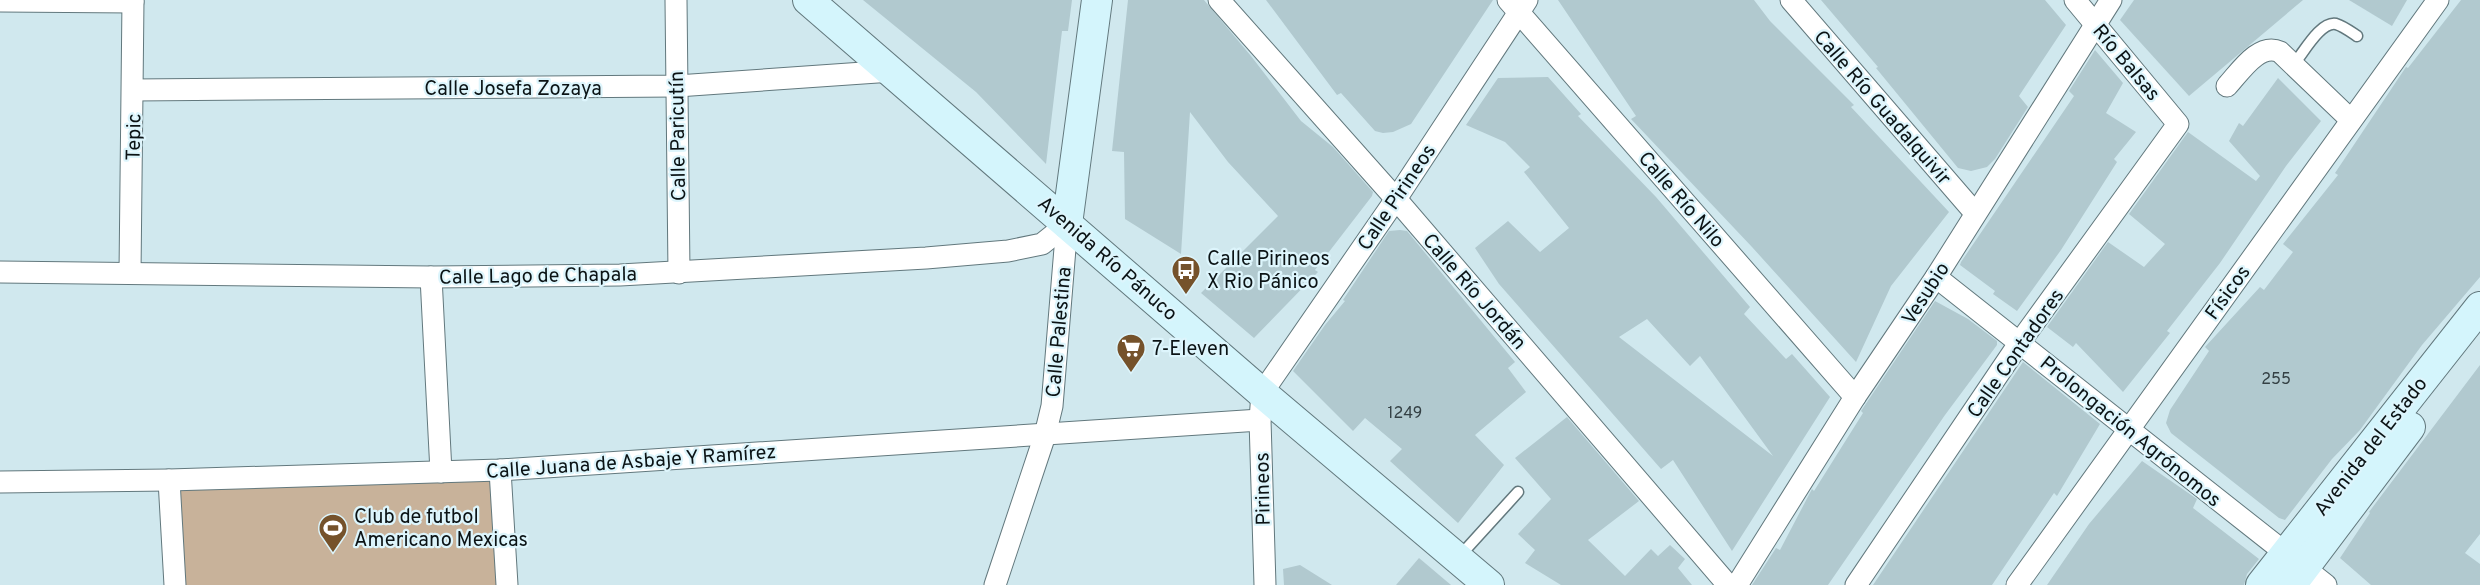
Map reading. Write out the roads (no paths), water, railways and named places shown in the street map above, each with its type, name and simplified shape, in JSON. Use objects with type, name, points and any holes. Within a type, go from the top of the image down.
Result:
[{"type":"street","name":"Calle Paricutín","points":[[676,0],[679,273]]},
{"type":"street","name":"Avenida Río Pánuco","points":[[808,0],[1067,224],[1261,406],[1490,585]]},
{"type":"street","name":"Calle Palestina","points":[[995,585],[1045,435],[1052,406],[1067,224],[1097,0]]},
{"type":"street","name":"Calle Río Jordán","points":[[1219,0],[1396,199],[1728,585]]},
{"type":"street","name":"Calle Río Guadalquivir","points":[[1791,0],[1975,213]]},
{"type":"street","name":"Río Balsas","points":[[2075,0],[2178,124]]},
{"type":"street","name":"Vesubio","points":[[1737,585],[1855,397],[1936,277],[2110,0]]},
{"type":"street","name":"Físicos","points":[[2017,585],[2438,0]]},
{"type":"street","points":[[0,1],[133,1]]},
{"type":"street","name":"Tepic","points":[[130,273],[134,90],[133,1]]},
{"type":"street","name":"Calle Pirineos","points":[[1261,406],[1396,199],[1518,4]]},
{"type":"street","name":"Calle Río Nilo","points":[[1518,4],[1855,397]]},
{"type":"street","points":[[2227,86],[2262,50],[2272,48],[2280,52],[2351,120]]},
{"type":"street","name":"Calle Josefa Zozaya","points":[[134,90],[677,86],[892,71]]},
{"type":"street","name":"Calle Contadores","points":[[1856,585],[2020,342],[2178,124]]},
{"type":"street","name":"Calle Lago de Chapala","points":[[0,272],[431,277],[679,273],[1008,251],[1042,244],[1067,224]]},
{"type":"street","points":[[431,277],[441,472]]},
{"type":"street","name":"Prolongación Agrónomos","points":[[1936,277],[2129,428],[2301,573]]},
{"type":"street","name":"Avenida del Estado","points":[[2301,573],[2480,307]]},
{"type":"street","name":"Avenida del Estado","points":[[2260,585],[2301,573],[2480,335]]},
{"type":"street","name":"Calle Juana de Asbaje Y Ramírez","points":[[0,482],[169,480],[500,470],[1045,435],[1261,406]]},
{"type":"street","name":"Pirineos","points":[[1261,406],[1264,585]]},
{"type":"street","points":[[500,470],[507,585]]},
{"type":"street","points":[[169,480],[175,585]]},
{"type":"lane","points":[[2293,65],[2327,24],[2337,24],[2357,36]]},
{"type":"lane","points":[[1458,558],[1518,492]]},
{"type":"place","name":"Calle Pirineos X Rio Pánico","points":[[1186,296]]},
{"type":"place","name":"7-Eleven","points":[[1131,374]]},
{"type":"place","name":"Club de futbol Americano Mexicas","points":[[333,554]]}]
